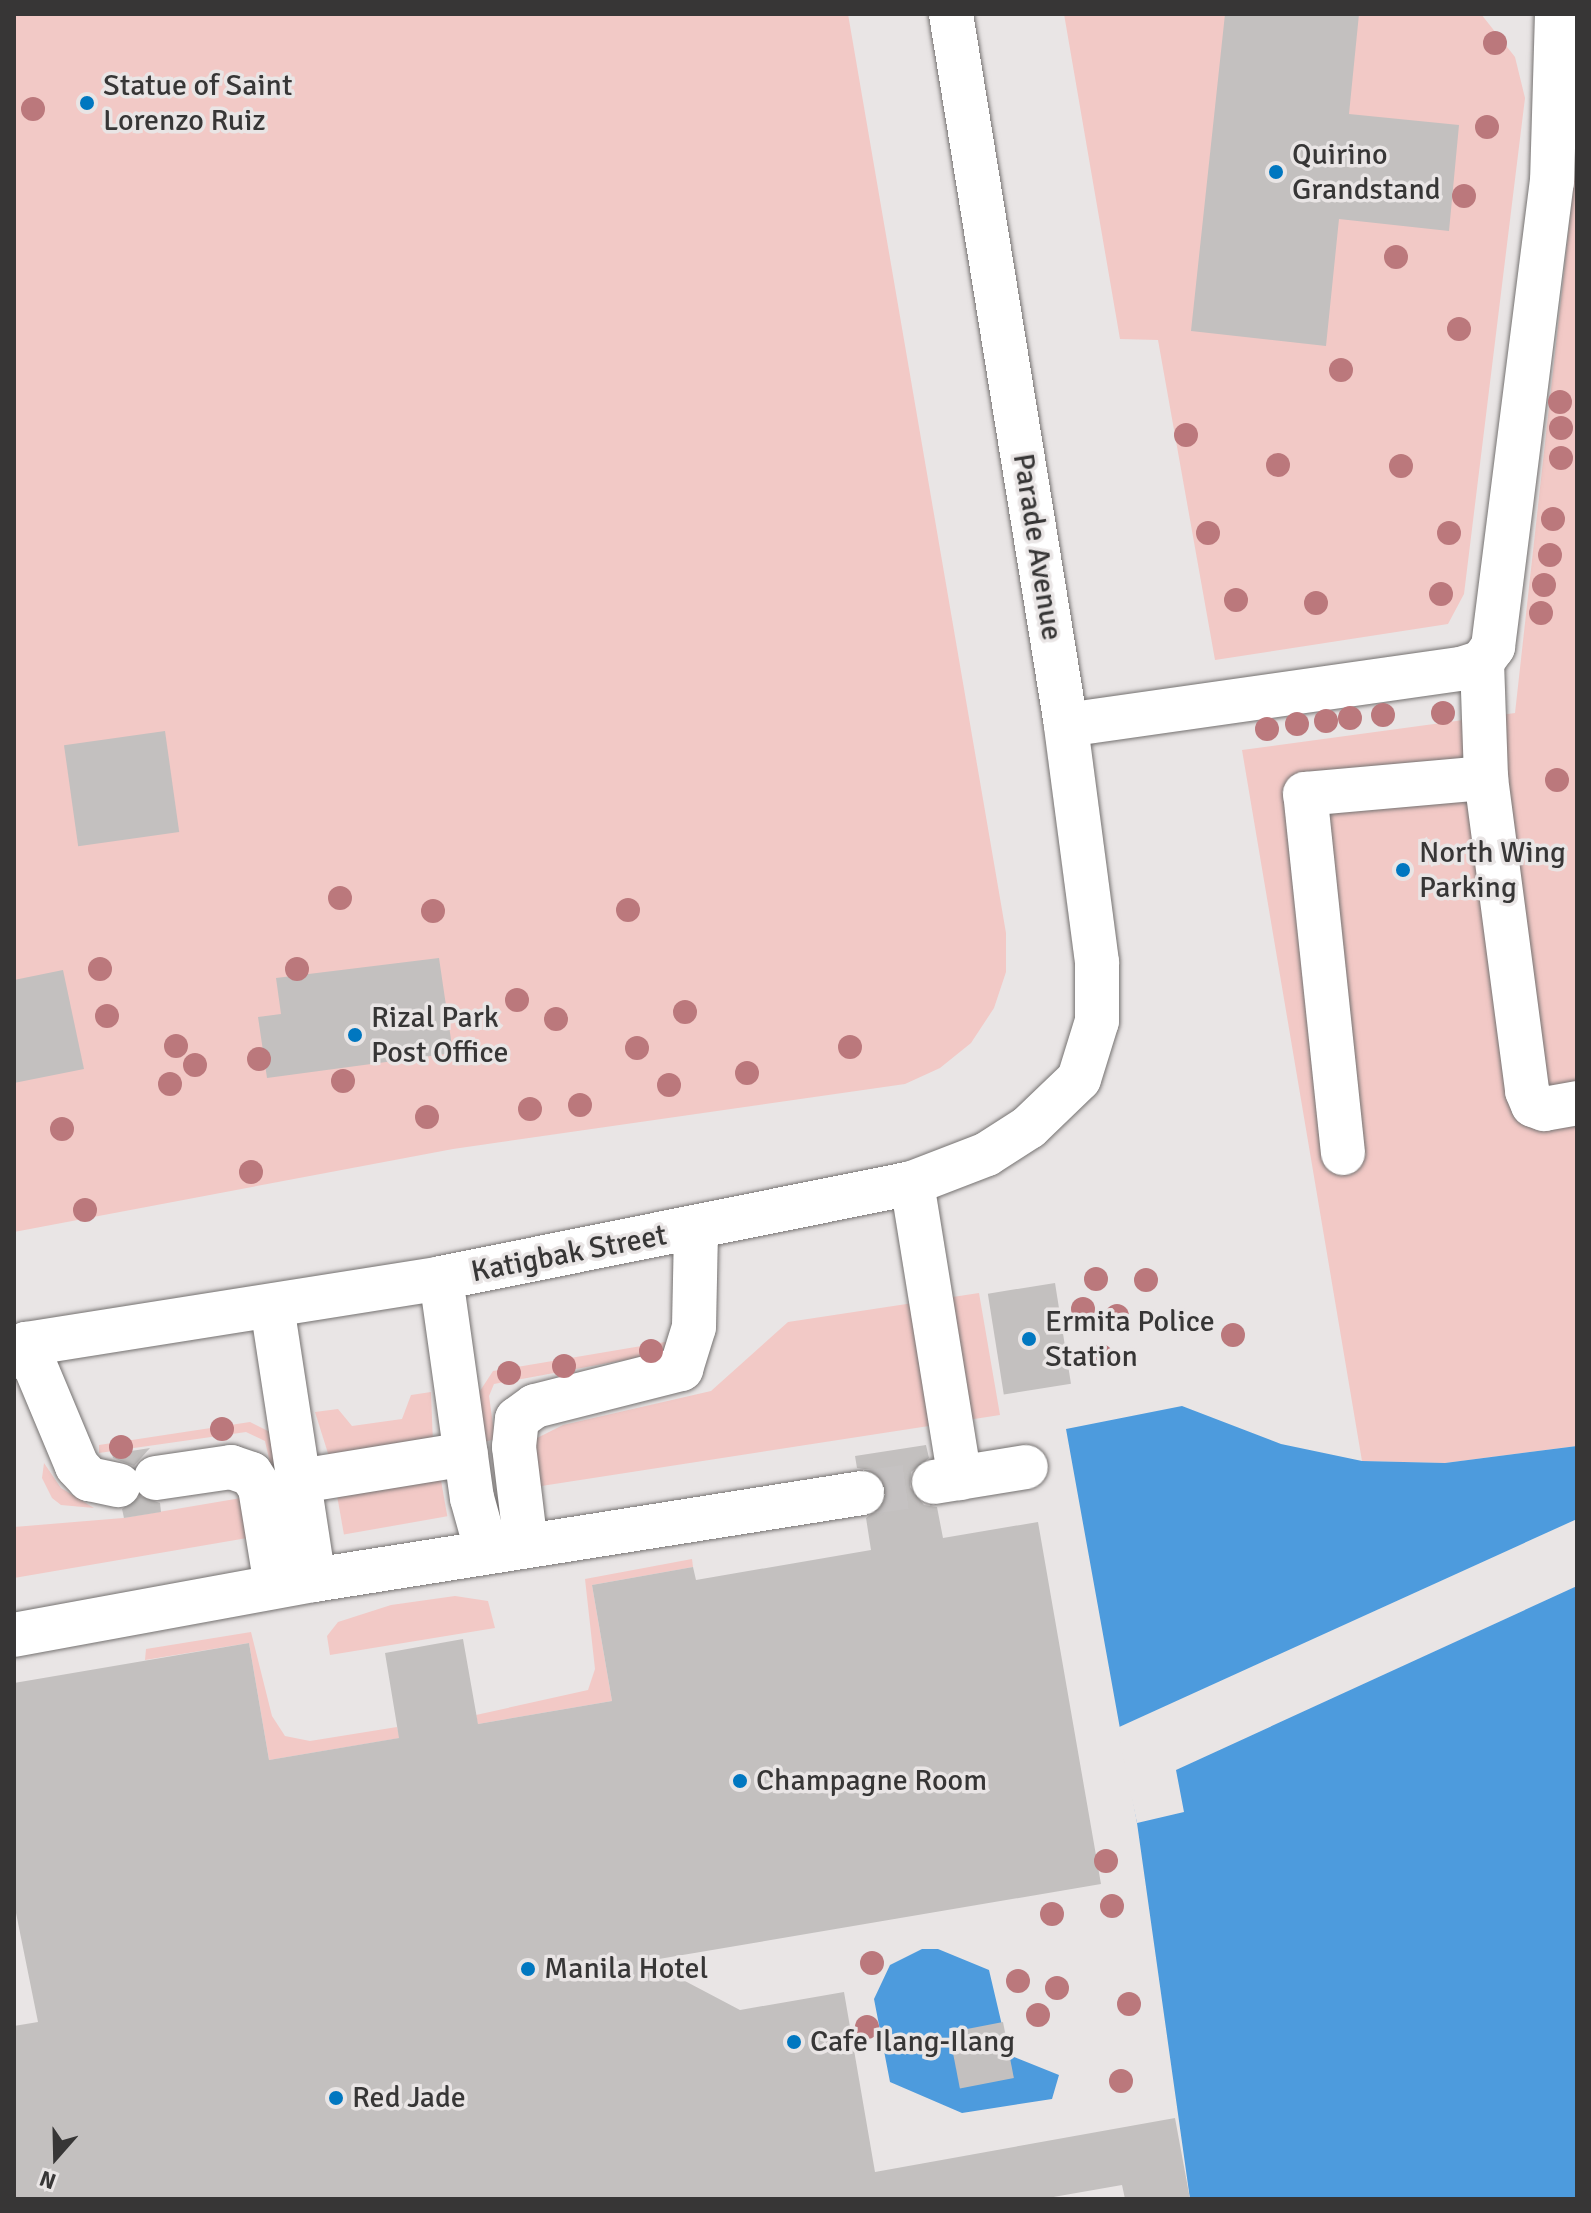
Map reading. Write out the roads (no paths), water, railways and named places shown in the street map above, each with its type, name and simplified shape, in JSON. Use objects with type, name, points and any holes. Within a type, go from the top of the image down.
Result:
[{"type":"street","name":"Parade Avenue","points":[[951,14],[1066,725],[1097,962],[1097,1021],[1079,1079]]},
{"type":"street","points":[[1557,14],[1564,169],[1500,628],[1482,662],[1486,778],[1529,1099],[1544,1109],[1577,1103]]},
{"type":"street","points":[[1066,725],[1482,662]]},
{"type":"street","points":[[1343,1153],[1304,798],[1309,790],[1486,778]]},
{"type":"street","name":"Katigbak Street","points":[[18,1346],[441,1278],[912,1183],[987,1154],[1029,1127],[1079,1079]]},
{"type":"street","points":[[912,1183],[947,1480],[1026,1467]]},
{"type":"street","points":[[506,1549],[517,1419],[535,1406],[681,1369],[694,1327],[696,1229]]},
{"type":"street","points":[[441,1278],[466,1454],[506,1549]]},
{"type":"street","points":[[272,1306],[301,1481],[295,1583]]},
{"type":"street","points":[[18,1346],[77,1466],[89,1479],[137,1482],[231,1467],[251,1474],[260,1488],[295,1583]]},
{"type":"street","points":[[301,1481],[466,1454]]},
{"type":"street","points":[[14,1635],[295,1583],[862,1493]]},
{"type":"water","points":[[1182,1406],[1281,1444],[1362,1461],[1445,1463],[1577,1446],[1577,2199],[1190,2199],[1137,1823],[1066,1429]]},
{"type":"water","points":[[922,1949],[938,1949],[989,1970],[1009,2055],[1059,2075],[1052,2099],[962,2113],[890,2082],[874,1999],[890,1965]]},
{"type":"tunnel","points":[[862,1493],[933,1483]]},
{"type":"place","name":"Statue of Saint Lorenzo Ruiz","points":[[87,103]]},
{"type":"place","name":"Quirino Grandstand","points":[[1276,172]]},
{"type":"place","name":"North Wing Parking","points":[[1403,870]]},
{"type":"place","name":"Rizal Park Post Office","points":[[355,1035]]},
{"type":"place","name":"Ermita Police Station","points":[[1029,1339]]},
{"type":"place","name":"Champagne Room","points":[[740,1781]]},
{"type":"place","name":"Manila Hotel","points":[[528,1969]]},
{"type":"place","name":"Cafe Ilang-Ilang","points":[[794,2042]]},
{"type":"place","name":"Red Jade","points":[[336,2098]]}]
